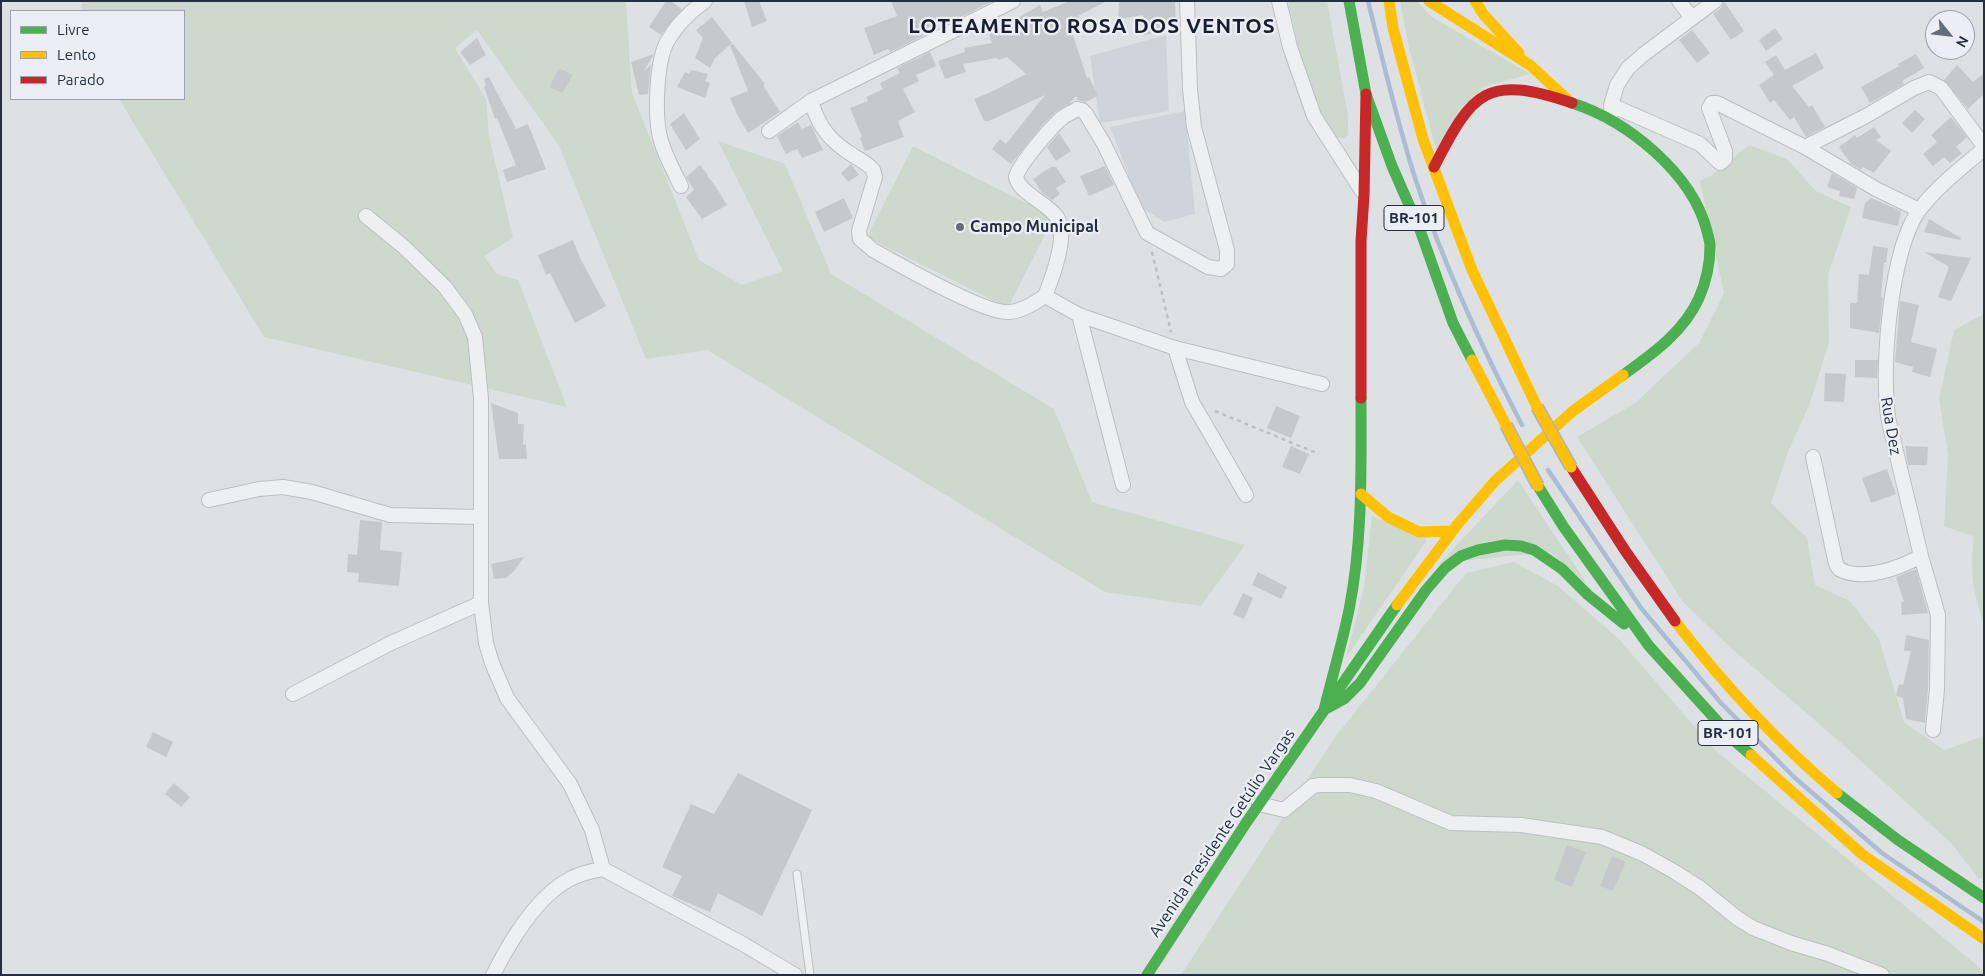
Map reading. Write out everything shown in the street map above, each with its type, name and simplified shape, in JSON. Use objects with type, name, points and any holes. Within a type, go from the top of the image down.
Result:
[{"type":"main road","name":"BR-101","points":[[1349,1],[1366,94],[1392,166],[1420,230],[1453,322],[1538,486],[1563,526],[1643,639],[1737,743],[1864,854],[1984,939]]},
{"type":"main road","name":"BR-101","points":[[1389,1],[1394,28],[1423,139],[1472,270],[1537,406],[1571,467],[1622,547],[1685,633],[1741,699],[1792,750],[1848,801],[1944,873],[1984,898]]},
{"type":"main road","points":[[1429,1],[1530,65]]},
{"type":"main road","points":[[1475,1],[1484,15],[1530,65],[1569,101]]},
{"type":"main road","points":[[1434,167],[1461,118],[1472,104],[1494,91],[1502,89],[1536,93],[1569,101]]},
{"type":"main road","points":[[1324,710],[1349,610],[1361,494],[1361,242],[1366,94]]},
{"type":"main road","name":"Avenida Presidente Getúlio Vargas","points":[[1147,975],[1259,804],[1450,531],[1496,479],[1584,403],[1634,368],[1675,335],[1688,319],[1700,297],[1710,262],[1709,238],[1698,204],[1675,170],[1651,150],[1610,121],[1569,101]]},
{"type":"main road","points":[[1361,494],[1388,517],[1419,532],[1450,531]]},
{"type":"main road","points":[[1324,710],[1344,698],[1360,683],[1426,590],[1445,568],[1461,556],[1478,550],[1505,545],[1521,546],[1534,550],[1551,560],[1608,613],[1643,639]]},
{"type":"street","points":[[681,186],[664,149],[657,125],[657,96],[661,59],[668,41],[692,11],[705,1]]},
{"type":"street","points":[[769,131],[811,101],[1013,1]]},
{"type":"street","points":[[811,101],[816,118],[825,133],[840,147],[873,170],[875,177],[859,231],[860,239],[864,244],[879,254],[987,308],[1008,313],[1019,310],[1045,296],[1056,268],[1060,239],[1059,222],[1048,208],[1019,185],[1016,177],[1020,166],[1063,118],[1077,109],[1082,110],[1086,114],[1104,144],[1147,233],[1208,267],[1221,269],[1226,264],[1227,250],[1194,127],[1190,89],[1187,1]]},
{"type":"street","points":[[1279,1],[1290,47],[1314,116],[1364,195]]},
{"type":"street","points":[[1679,1],[1692,18]]},
{"type":"street","points":[[1610,121],[1611,105],[1617,85],[1628,68],[1715,1]]},
{"type":"street","points":[[1806,147],[1866,116],[1914,88],[1929,82],[1941,88],[1984,147]]},
{"type":"street","points":[[1611,105],[1700,144],[1720,163],[1725,160],[1725,151],[1710,114],[1710,106],[1716,103],[1806,147],[1876,189],[1919,210]]},
{"type":"street","name":"Rua Dez","points":[[1933,730],[1938,689],[1939,628],[1936,602],[1921,556],[1889,422],[1886,406],[1885,376],[1893,291],[1904,245],[1919,210],[1984,147]]},
{"type":"street","points":[[366,216],[404,247],[445,287],[465,314],[475,337],[481,398],[481,604],[486,643],[492,663],[507,698],[570,784],[592,830],[603,869]]},
{"type":"street","points":[[1045,296],[1079,315],[1174,348],[1322,384]]},
{"type":"street","points":[[1079,315],[1123,485]]},
{"type":"street","points":[[1174,348],[1192,402],[1246,495]]},
{"type":"street","points":[[1813,457],[1836,564],[1839,570],[1850,573],[1873,573],[1921,556]]},
{"type":"street","points":[[209,500],[259,489],[283,487],[312,492],[390,515],[480,517]]},
{"type":"street","points":[[293,694],[391,643],[481,604]]},
{"type":"street","points":[[1259,804],[1284,810],[1313,786],[1350,785],[1376,791],[1451,823],[1521,825],[1602,837],[1643,854],[1674,872],[1700,888],[1736,918],[1753,928],[1882,975]]},
{"type":"street","points":[[492,975],[520,928],[553,890],[569,879],[585,872],[603,869],[743,944],[795,975]]},
{"type":"lane","points":[[797,874],[810,975]]},
{"type":"path","points":[[1147,233],[1174,348]]},
{"type":"path","points":[[1192,402],[1319,454]]},
{"type":"shaded area","points":[[82,1],[626,1],[632,93],[699,260],[742,285],[783,271],[718,141],[785,164],[831,274],[1054,409],[1092,502],[1245,545],[1201,606],[1105,592],[707,350],[646,359],[559,146],[477,30],[455,48],[486,99],[489,136],[513,238],[484,256],[497,274],[518,280],[567,407],[264,337],[120,100],[185,100],[185,10],[81,10]]},
{"type":"shaded area","points":[[1288,1],[1327,1],[1348,115],[1348,135],[1343,139],[1336,137],[1321,114],[1303,69]]},
{"type":"shaded area","points":[[1400,1],[1417,1],[1432,17],[1530,74],[1483,87],[1436,150],[1409,48]]},
{"type":"shaded area","points":[[1166,35],[1169,111],[1100,123],[1090,56]]},
{"type":"shaded area","points":[[1185,111],[1195,214],[1164,222],[1141,207],[1110,127]]},
{"type":"shaded area","points":[[1749,145],[1787,159],[1816,191],[1851,207],[1828,275],[1829,343],[1810,403],[1788,452],[1771,503],[1807,538],[1815,585],[1850,601],[1879,639],[1904,722],[1944,750],[1984,736],[1984,878],[1978,878],[1952,844],[1841,743],[1731,648],[1682,601],[1577,437],[1635,403],[1699,343],[1724,293],[1700,181],[1712,175]]},
{"type":"shaded area","name":"Campo Municipal","points":[[913,146],[1054,217],[1008,308],[867,237]]},
{"type":"shaded area","points":[[1984,314],[1984,624],[1977,603],[1973,581],[1974,537],[1944,526],[1948,454],[1939,399],[1954,330]]},
{"type":"shaded area","points":[[1518,480],[1588,585],[1550,552],[1440,563]]},
{"type":"shaded area","points":[[1372,516],[1427,540],[1346,658],[1364,587]]},
{"type":"shaded area","points":[[1514,562],[1558,586],[1618,638],[1714,749],[1984,971],[1984,975],[1181,975],[1335,737],[1466,573]]},
{"type":"building","points":[[666,1],[671,1],[682,9],[661,35],[649,27]]},
{"type":"building","points":[[744,1],[759,1],[767,21],[752,27]]},
{"type":"building","points":[[891,1],[993,1],[951,22],[949,18],[921,31],[923,36],[890,52],[888,49],[874,55],[864,28],[897,16]]},
{"type":"building","points":[[1070,1],[1107,1],[1078,16],[1081,21],[1070,26],[1087,78],[1089,77],[1098,96],[1085,102],[1078,100],[1076,96],[1069,104],[1058,110],[1045,122],[1011,164],[992,149],[1000,139],[1006,144],[1045,95],[989,121],[984,121],[974,99],[1026,74],[1007,57],[998,60],[997,58],[963,64],[966,72],[945,79],[938,61],[965,52],[964,48],[992,43],[989,34],[1017,25],[1014,20],[1040,5],[1043,12]]},
{"type":"building","points":[[1119,1],[1175,1],[1176,28],[1144,35],[1143,15],[1118,19]]},
{"type":"building","points":[[1724,1],[1744,31],[1731,40],[1713,14],[1721,8]]},
{"type":"building","points":[[712,17],[732,43],[715,58],[710,68],[695,58],[703,38],[696,30]]},
{"type":"building","points":[[1775,28],[1783,39],[1766,51],[1759,40]]},
{"type":"building","points":[[1692,30],[1710,53],[1697,63],[1679,40]]},
{"type":"building","points":[[477,38],[486,55],[470,65],[460,52]]},
{"type":"building","points":[[733,44],[765,84],[763,85],[780,112],[748,133],[730,98],[748,91],[730,45]]},
{"type":"building","points":[[930,52],[936,66],[916,75],[919,81],[903,89],[915,112],[898,121],[904,137],[865,151],[860,138],[862,137],[850,108],[868,101],[866,97],[883,89],[880,83],[900,73],[897,68]]},
{"type":"building","points":[[1816,53],[1824,68],[1792,86],[1809,107],[1812,105],[1825,127],[1806,137],[1794,117],[1790,120],[1774,100],[1770,103],[1759,85],[1774,75],[1765,62],[1776,55],[1785,70]]},
{"type":"building","points":[[654,54],[644,71],[651,65],[648,94],[639,95],[631,62]]},
{"type":"building","points":[[1916,54],[1924,68],[1902,81],[1904,84],[1870,103],[1861,87],[1899,66],[1898,64]]},
{"type":"building","points":[[1957,65],[1973,82],[1984,73],[1984,94],[1968,109],[1944,80]]},
{"type":"building","points":[[559,68],[573,75],[562,93],[549,87]]},
{"type":"building","points":[[691,70],[708,74],[705,81],[710,83],[705,98],[677,87],[685,72],[689,74]]},
{"type":"building","points":[[489,77],[516,129],[528,124],[546,169],[507,182],[503,170],[516,165],[497,118],[495,119],[484,87],[486,86],[484,79]]},
{"type":"building","points":[[1915,110],[1925,119],[1912,133],[1902,123]]},
{"type":"building","points":[[684,113],[700,139],[686,150],[670,124]]},
{"type":"building","points":[[1951,117],[1967,137],[1956,147],[1962,153],[1950,163],[1944,157],[1933,166],[1923,154],[1937,142],[1931,135]]},
{"type":"building","points":[[798,122],[802,129],[811,125],[823,150],[802,158],[797,149],[786,154],[777,136]]},
{"type":"building","points":[[1874,127],[1881,137],[1876,140],[1891,151],[1874,173],[1862,167],[1861,170],[1851,164],[1839,147],[1855,135],[1857,138]]},
{"type":"building","points":[[1059,133],[1071,151],[1056,161],[1047,147]]},
{"type":"building","points":[[851,164],[859,175],[848,182],[841,173]]},
{"type":"building","points":[[700,165],[727,205],[702,219],[686,197],[694,190],[686,177]]},
{"type":"building","points":[[1105,166],[1114,185],[1089,196],[1080,176]]},
{"type":"building","points":[[1051,167],[1056,167],[1066,182],[1056,188],[1060,194],[1052,200],[1042,193],[1033,179]]},
{"type":"building","points":[[1832,173],[1857,188],[1854,199],[1839,196],[1840,191],[1827,187]]},
{"type":"building","points":[[844,198],[853,218],[824,232],[815,212]]},
{"type":"building","points":[[1871,198],[1901,211],[1898,226],[1862,218],[1865,203]]},
{"type":"building","points":[[1929,219],[1961,238],[1960,240],[1924,232]]},
{"type":"building","points":[[573,240],[581,260],[606,306],[575,323],[550,273],[546,275],[538,255]]},
{"type":"building","points":[[1873,246],[1888,248],[1886,263],[1884,263],[1879,333],[1850,328],[1850,303],[1857,303],[1859,274],[1869,275]]},
{"type":"building","points":[[1924,252],[1971,258],[1951,301],[1938,297],[1949,267]]},
{"type":"building","points":[[1900,301],[1919,305],[1911,342],[1937,349],[1930,377],[1912,372],[1913,367],[1895,362]]},
{"type":"building","points":[[1855,360],[1878,360],[1877,378],[1855,377]]},
{"type":"building","points":[[1825,373],[1846,374],[1844,402],[1824,401]]},
{"type":"building","points":[[491,403],[518,413],[518,424],[524,424],[523,445],[526,444],[527,459],[499,459]]},
{"type":"building","points":[[1276,406],[1300,416],[1291,438],[1267,428]]},
{"type":"building","points":[[1291,446],[1309,454],[1300,474],[1282,467]]},
{"type":"building","points":[[1905,446],[1928,447],[1927,465],[1908,465]]},
{"type":"building","points":[[1887,469],[1896,494],[1871,503],[1862,478]]},
{"type":"building","points":[[360,520],[382,522],[380,550],[402,552],[399,586],[358,582],[359,573],[347,572],[348,554],[357,555]]},
{"type":"building","points":[[524,557],[514,571],[506,578],[494,579],[491,564]]},
{"type":"building","points":[[1916,569],[1928,613],[1902,615],[1901,602],[1904,602],[1896,577]]},
{"type":"building","points":[[1258,572],[1287,587],[1281,599],[1252,585]]},
{"type":"building","points":[[1243,593],[1253,598],[1244,619],[1233,614]]},
{"type":"building","points":[[1906,635],[1929,640],[1925,723],[1906,719],[1903,698],[1896,696],[1899,684],[1903,685],[1911,651],[1904,651]]},
{"type":"building","points":[[153,732],[173,742],[166,757],[146,747]]},
{"type":"building","points":[[738,773],[812,810],[762,916],[718,893],[710,912],[672,896],[682,876],[662,867],[691,804],[714,814]]},
{"type":"building","points":[[174,783],[190,797],[181,807],[165,794]]},
{"type":"building","points":[[1567,845],[1586,852],[1572,887],[1554,880]]},
{"type":"building","points":[[1612,856],[1626,862],[1613,891],[1600,886]]},
{"type":"waterway","points":[[1368,1],[1390,91],[1427,212],[1464,305],[1522,425]]},
{"type":"waterway","points":[[1548,470],[1641,608],[1721,703],[1794,777],[1882,853],[1984,922]]},
{"type":"traffic: fast","points":[[1349,1],[1366,94],[1392,166],[1420,230],[1453,323],[1472,360]]},
{"type":"traffic: fast","points":[[1572,103],[1615,122],[1655,152],[1687,189],[1699,210],[1710,242],[1706,279],[1693,310],[1676,332],[1623,375]]},
{"type":"traffic: fast","points":[[1324,710],[1354,584],[1359,531],[1361,398]]},
{"type":"traffic: fast","points":[[1538,486],[1563,526],[1649,646],[1737,743],[1751,755]]},
{"type":"traffic: fast","points":[[1324,710],[1344,699],[1360,683],[1426,590],[1445,568],[1461,556],[1478,550],[1505,545],[1521,546],[1534,550],[1562,569],[1588,595],[1624,624]]},
{"type":"traffic: fast","points":[[1147,975],[1246,823],[1397,605]]},
{"type":"traffic: fast","points":[[1837,793],[1898,840],[1984,898]]},
{"type":"traffic: slow","points":[[1389,1],[1393,28],[1423,139],[1472,270],[1537,407]]},
{"type":"traffic: slow","points":[[1429,1],[1530,65],[1567,99]]},
{"type":"traffic: slow","points":[[1475,1],[1484,15],[1519,53]]},
{"type":"traffic: slow","points":[[1472,360],[1506,425]]},
{"type":"traffic: slow","points":[[1397,605],[1457,525],[1495,481],[1573,411],[1623,375]]},
{"type":"traffic: slow","points":[[1537,407],[1571,467]]},
{"type":"traffic: slow","points":[[1506,425],[1538,486]]},
{"type":"traffic: slow","points":[[1361,494],[1388,517],[1419,532],[1450,531]]},
{"type":"traffic: slow","points":[[1675,621],[1752,712],[1837,793]]},
{"type":"traffic: slow","points":[[1751,755],[1863,855],[1984,939]]},
{"type":"traffic: jam","points":[[1434,167],[1460,121],[1472,106],[1485,96],[1501,90],[1520,90],[1543,94],[1572,103]]},
{"type":"traffic: jam","points":[[1361,398],[1361,241],[1366,94]]},
{"type":"traffic: jam","points":[[1571,467],[1626,552],[1675,621]]},
{"type":"place","name":"Campo Municipal","points":[[960,227]]},
{"type":"district","name":"LOTEAMENTO ROSA DOS VENTOS","points":[[1092,26]]}]
